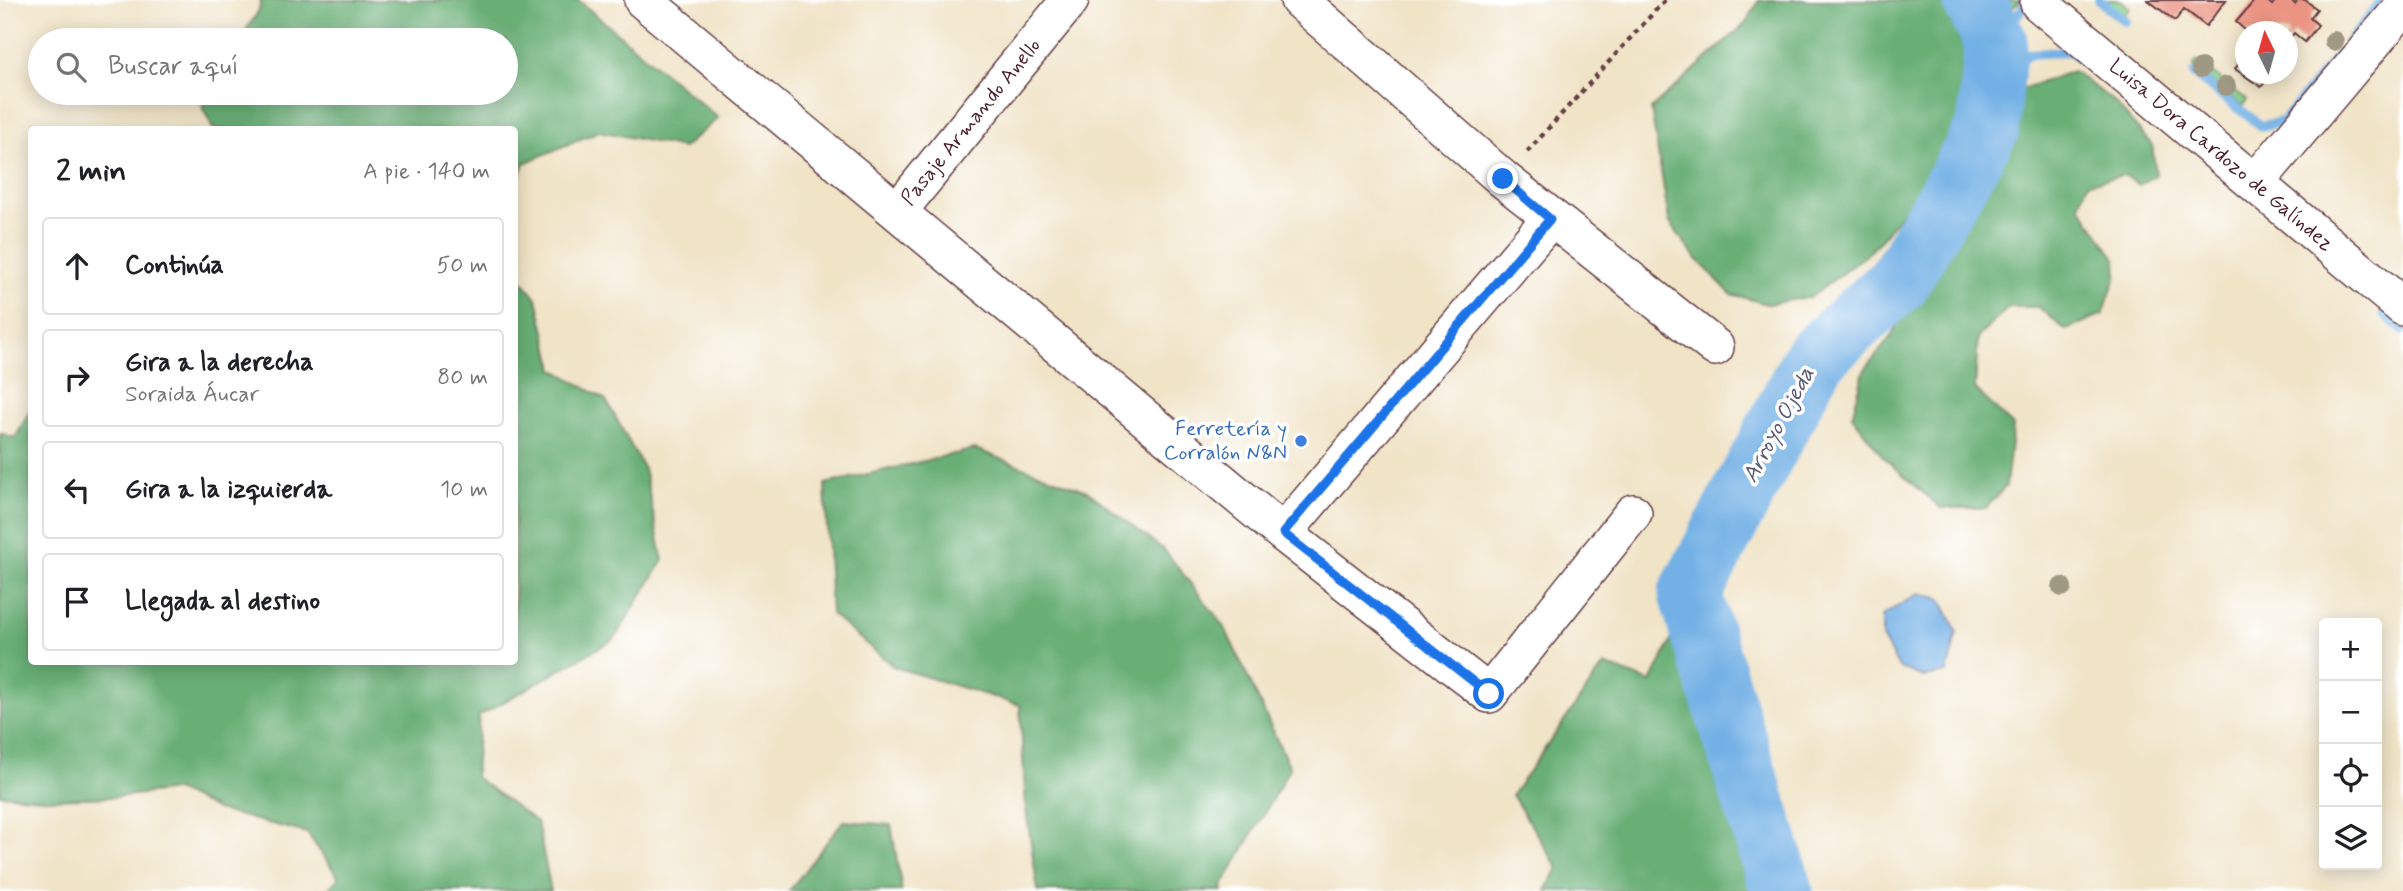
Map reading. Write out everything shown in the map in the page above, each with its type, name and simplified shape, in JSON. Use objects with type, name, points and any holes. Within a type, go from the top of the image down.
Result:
[{"type":"street","points":[[643,0],[1283,533],[1489,694],[1633,513]]},
{"type":"street","name":"Pasaje Armando Anello","points":[[898,211],[1070,0]]},
{"type":"street","points":[[1299,0],[1550,219],[1715,347]]},
{"type":"street","name":"Luisa Dora Cardozo de Galíndez","points":[[2039,3],[2403,307]]},
{"type":"street","points":[[2255,183],[2403,7]]},
{"type":"street","points":[[1283,533],[1550,219]]},
{"type":"path","points":[[1503,179],[1665,0]]},
{"type":"green space","points":[[261,0],[578,0],[718,118],[683,148],[599,131],[524,163],[518,180],[518,126],[212,126],[203,105],[518,105],[518,28],[248,28],[259,10]]},
{"type":"green space","points":[[1759,0],[1957,0],[1982,65],[1956,130],[1927,183],[1872,250],[1811,297],[1767,304],[1731,294],[1694,256],[1669,221],[1651,109],[1746,23]]},
{"type":"green space","points":[[1993,0],[2022,0],[2002,15]]},
{"type":"green space","points":[[2104,0],[2121,0],[2130,8],[2123,16]]},
{"type":"green space","points":[[2197,61],[2247,100],[2243,106],[2193,67]]},
{"type":"green space","points":[[2073,71],[2113,101],[2152,145],[2156,175],[2139,185],[2124,175],[2088,183],[2079,205],[2116,260],[2117,274],[2103,314],[2066,330],[2038,307],[2009,307],[1978,337],[1975,389],[2013,426],[2006,486],[1986,508],[1941,508],[1885,459],[1852,416],[1864,371],[1892,335],[1916,281],[2003,163],[2019,90]]},
{"type":"green space","points":[[518,276],[537,299],[554,369],[606,400],[644,469],[663,561],[614,639],[479,716],[475,777],[537,822],[551,891],[326,891],[339,878],[307,833],[217,810],[176,790],[116,797],[49,799],[0,794],[0,433],[15,438],[28,414],[28,665],[518,665]]},
{"type":"green space","points":[[975,449],[1087,491],[1165,551],[1224,626],[1290,768],[1222,887],[1223,891],[1038,891],[1026,810],[1020,705],[894,667],[831,614],[825,484]]},
{"type":"green space","points":[[1675,633],[1703,690],[1714,723],[1751,891],[1546,891],[1558,868],[1512,795],[1604,665],[1651,682]]},
{"type":"green space","points":[[843,821],[891,825],[902,891],[789,891]]},
{"type":"water","points":[[1919,593],[1941,599],[1957,632],[1947,673],[1924,677],[1899,668],[1882,637],[1882,616]]},
{"type":"building","points":[[2148,0],[2226,0],[2206,26],[2184,9],[2175,21]]},
{"type":"building","points":[[2255,0],[2266,0],[2272,5],[2276,0],[2290,0],[2295,4],[2298,0],[2305,0],[2317,9],[2310,18],[2318,25],[2305,42],[2298,36],[2298,21],[2237,21]]},
{"type":"waterway","name":"Arroyo Ojeda","points":[[1782,891],[1690,594],[1814,358],[1898,282],[1988,128],[1996,42],[1974,0]]},
{"type":"waterway","points":[[1991,31],[2018,14],[2029,0]]},
{"type":"waterway","points":[[2099,0],[2125,21]]},
{"type":"waterway","points":[[2348,43],[2383,0]]},
{"type":"waterway","points":[[1993,78],[2028,54],[2070,51],[2079,58]]},
{"type":"waterway","points":[[2194,74],[2261,126],[2283,122],[2340,53]]},
{"type":"waterway","points":[[2384,314],[2403,330]]},
{"type":"place","name":"Ferretería y Corralón N&N","points":[[1301,441]]},
{"type":"route","points":[[1489,694],[1283,533],[1550,219],[1503,179]]}]
